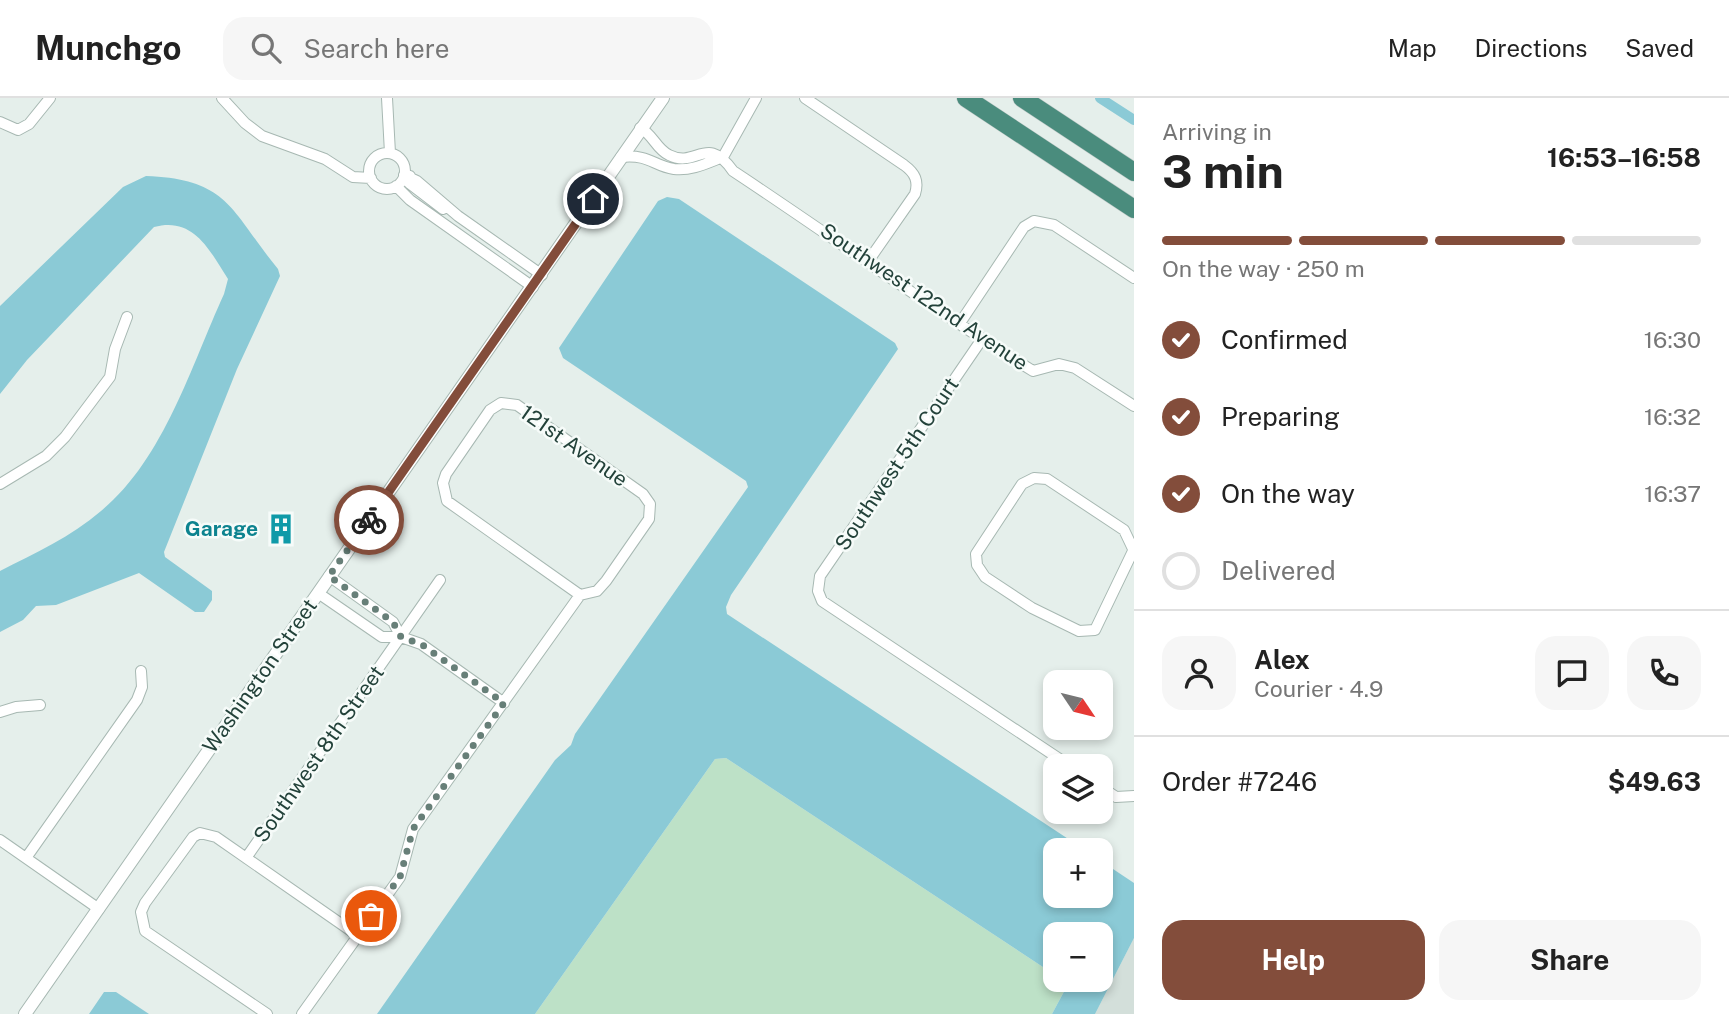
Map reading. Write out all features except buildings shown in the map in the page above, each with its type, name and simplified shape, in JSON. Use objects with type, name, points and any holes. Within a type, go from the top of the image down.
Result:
[{"type":"highway","points":[[966,98],[1134,209]]},
{"type":"highway","points":[[1022,98],[1134,172]]},
{"type":"street","points":[[0,122],[18,130],[29,124],[50,98]]},
{"type":"street","points":[[222,98],[245,123],[262,136],[325,159],[353,177],[371,178],[382,187],[397,186],[407,176]]},
{"type":"street","points":[[387,98],[390,153]]},
{"type":"street","name":"Washington Street","points":[[25,1014],[663,98]]},
{"type":"street","points":[[621,157],[650,158],[671,169],[690,169],[723,157],[756,98]]},
{"type":"street","points":[[805,98],[912,170],[918,185],[915,194],[869,260]]},
{"type":"street","points":[[640,128],[649,132],[666,154],[673,157],[681,159],[706,151],[723,157]]},
{"type":"street","points":[[371,178],[370,168],[374,159],[390,153],[401,159],[407,176],[542,275]]},
{"type":"street","name":"Southwest 122nd Avenue","points":[[723,157],[733,171],[869,260],[920,299],[1033,371],[1059,364],[1075,368],[1134,406]]},
{"type":"street","points":[[397,186],[410,200],[533,287]]},
{"type":"street","points":[[960,323],[1024,227],[1034,221],[1054,225],[1134,278]]},
{"type":"street","points":[[494,259],[503,247]]},
{"type":"street","points":[[0,484],[46,456],[65,437],[110,377],[115,349],[127,317]]},
{"type":"street","name":"Southwest 5th Court","points":[[982,339],[820,576],[818,591],[822,601],[1052,754]]},
{"type":"street","name":"121st Avenue","points":[[501,403],[517,405],[643,494],[650,504],[649,519],[606,582],[597,591],[580,595],[447,501],[443,483],[446,474],[490,410],[501,403]]},
{"type":"street","points":[[1034,478],[1047,479],[1124,530],[1134,551],[1096,630],[1079,631],[1032,608],[985,577],[977,565],[976,554],[1022,484],[1034,478]]},
{"type":"street","points":[[329,576],[393,622],[401,637]]},
{"type":"street","name":"Southwest 8th Street","points":[[246,858],[440,580]]},
{"type":"street","points":[[317,593],[382,637],[401,637],[421,644],[504,703]]},
{"type":"street","points":[[302,1014],[400,877],[413,829],[580,595]]},
{"type":"street","points":[[26,858],[137,699],[142,687],[141,671]]},
{"type":"street","points":[[0,712],[16,707],[40,705]]},
{"type":"street","points":[[1113,795],[1134,796]]},
{"type":"street","points":[[267,1014],[145,931],[141,912],[164,875],[193,837],[200,834],[216,837],[357,935]]},
{"type":"street","points":[[0,840],[99,909]]},
{"type":"shaded area","points":[[1134,938],[1134,1014],[1095,1014],[1106,992],[1113,992],[1113,979]]},
{"type":"green space","points":[[726,758],[1043,967],[1043,992],[1064,992],[1052,1014],[535,1014],[715,759]]},
{"type":"water","points":[[146,176],[195,184],[226,202],[278,269],[280,276],[237,369],[164,552],[165,557],[212,591],[212,600],[204,612],[195,612],[139,573],[56,605],[36,606],[23,620],[0,632],[0,571],[77,529],[123,490],[142,465],[174,410],[224,294],[228,279],[199,238],[180,227],[154,227],[27,360],[0,394],[0,306],[123,187]]},
{"type":"water","points":[[667,197],[679,199],[895,343],[898,349],[731,595],[726,607],[727,614],[1067,838],[1043,838],[1043,908],[1113,908],[1113,869],[1134,883],[1134,938],[1113,979],[1113,922],[1043,922],[1043,967],[726,758],[715,759],[535,1014],[377,1014],[555,760],[571,745],[575,734],[748,487],[746,481],[563,358],[559,348],[658,201]]},
{"type":"water","points":[[104,992],[116,992],[149,1014],[89,1014]]},
{"type":"water","points":[[1064,992],[1106,992],[1095,1014],[1052,1014]]},
{"type":"waterway","points":[[1100,98],[1134,120]]},
{"type":"way so far","points":[[369,520],[329,576],[393,622],[401,637],[421,644],[504,703],[413,829],[405,868],[371,916]]},
{"type":"place","name":"Garage","points":[[281,529]]},
{"type":"route","points":[[369,520],[593,199]]}]
